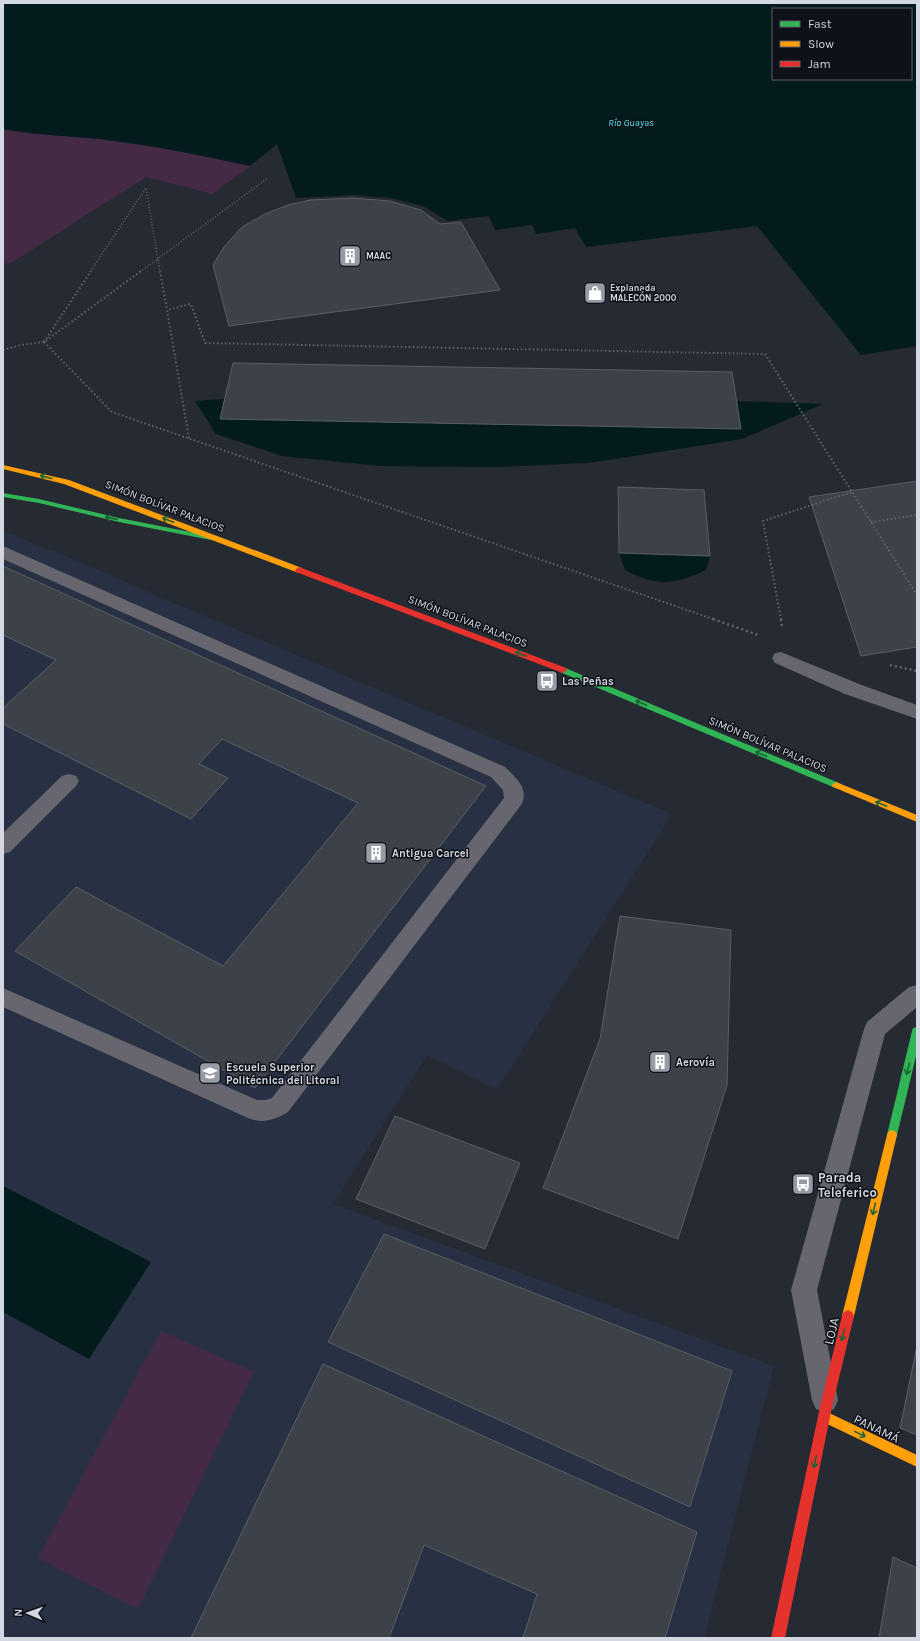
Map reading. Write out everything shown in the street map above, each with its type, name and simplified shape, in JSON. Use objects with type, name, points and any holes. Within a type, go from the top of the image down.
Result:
[{"type":"main road","name":"SIMÓN BOLÍVAR PALACIOS","points":[[3,466],[66,482],[555,667],[917,819]]},
{"type":"main road","points":[[3,495],[39,500],[119,520],[218,539]]},
{"type":"main road","name":"LOJA","points":[[778,1638],[825,1412],[917,1031]]},
{"type":"main road","name":"PANAMÁ","points":[[825,1412],[917,1462]]},
{"type":"lane","points":[[3,552],[498,772],[513,787],[514,800],[280,1105],[268,1111],[256,1111],[3,997]]},
{"type":"lane","points":[[781,658],[852,689],[917,712]]},
{"type":"lane","points":[[3,846],[69,782]]},
{"type":"lane","points":[[825,1412],[804,1290],[875,1029],[917,994]]},
{"type":"path","points":[[3,350],[21,345],[44,342],[268,178]]},
{"type":"path","points":[[44,342],[146,188],[189,438]]},
{"type":"path","points":[[167,310],[192,304],[205,344],[765,354],[917,595]]},
{"type":"path","points":[[44,342],[112,412],[763,636]]},
{"type":"path","points":[[783,631],[763,520],[852,492]]},
{"type":"path","points":[[871,522],[917,515]]},
{"type":"path","points":[[886,664],[917,671]]},
{"type":"shaded area","points":[[3,129],[132,143],[250,166],[212,194],[146,177],[11,263],[3,264]]},
{"type":"shaded area","name":"Escuela Superior Politécnica del Litoral","points":[[3,531],[83,563],[169,601],[672,814],[497,1090],[427,1055],[333,1204],[774,1366],[704,1638],[3,1638]]},
{"type":"shaded area","points":[[161,1331],[254,1372],[138,1609],[38,1558]]},
{"type":"water","name":"Río Guayas","points":[[3,3],[917,3],[917,346],[861,355],[757,226],[586,247],[575,228],[536,234],[532,225],[495,230],[489,216],[448,221],[423,206],[390,198],[354,195],[296,198],[277,144],[250,166],[132,143],[3,129]]},
{"type":"water","points":[[224,399],[220,419],[740,429],[737,401],[823,404],[742,439],[589,463],[497,467],[380,466],[282,456],[216,434],[195,401]]},
{"type":"water","points":[[619,553],[710,556],[706,570],[684,579],[666,582],[647,579],[625,570]]},
{"type":"water","points":[[3,1186],[151,1262],[89,1359],[3,1312]]},
{"type":"building","name":"MAAC","points":[[353,198],[390,201],[421,210],[440,224],[461,222],[500,290],[229,326],[213,265],[224,247],[242,227],[265,214],[288,205],[310,200]]},
{"type":"building","points":[[233,363],[732,372],[741,429],[220,419]]},
{"type":"building","points":[[917,481],[917,647],[861,656],[809,497]]},
{"type":"building","points":[[618,487],[704,490],[710,556],[619,553]]},
{"type":"building","name":"Antigua Carcel","points":[[3,566],[486,786],[255,1088],[15,951],[76,887],[223,966],[358,803],[222,739],[199,764],[228,778],[191,819],[3,724],[3,708],[56,660],[3,635]]},
{"type":"building","name":"Aerovía","points":[[620,916],[731,930],[727,1085],[678,1239],[543,1188],[600,1039]]},
{"type":"building","points":[[395,1116],[520,1163],[485,1249],[356,1199]]},
{"type":"building","points":[[384,1234],[732,1371],[690,1507],[328,1342]]},
{"type":"building","points":[[917,1346],[917,1435],[900,1428]]},
{"type":"building","points":[[323,1364],[697,1532],[665,1638],[523,1638],[537,1594],[424,1545],[389,1638],[191,1638]]},
{"type":"building","points":[[893,1557],[917,1568],[917,1638],[879,1638]]},
{"type":"traffic: fast","points":[[3,495],[39,501],[119,520],[211,538]]},
{"type":"traffic: fast","points":[[563,670],[836,785]]},
{"type":"traffic: fast","points":[[892,1135],[917,1031]]},
{"type":"traffic: slow","points":[[3,467],[66,482],[299,570]]},
{"type":"traffic: slow","points":[[836,785],[917,819]]},
{"type":"traffic: slow","points":[[848,1316],[892,1135]]},
{"type":"traffic: slow","points":[[825,1417],[917,1461]]},
{"type":"traffic: jam","points":[[299,570],[563,670]]},
{"type":"traffic: jam","points":[[778,1638],[826,1407],[848,1316]]},
{"type":"place","name":"MAAC","points":[[350,256]]},
{"type":"place","name":"Explanada MALECÓN 2000","points":[[595,293]]},
{"type":"place","name":"Las Peñas","points":[[547,681]]},
{"type":"place","name":"Antigua Carcel","points":[[376,853]]},
{"type":"place","name":"Aerovía","points":[[660,1062]]},
{"type":"place","name":"Escuela Superior Politécnica del Litoral","points":[[210,1073]]},
{"type":"place","name":"Parada Teleferico","points":[[803,1184]]}]
